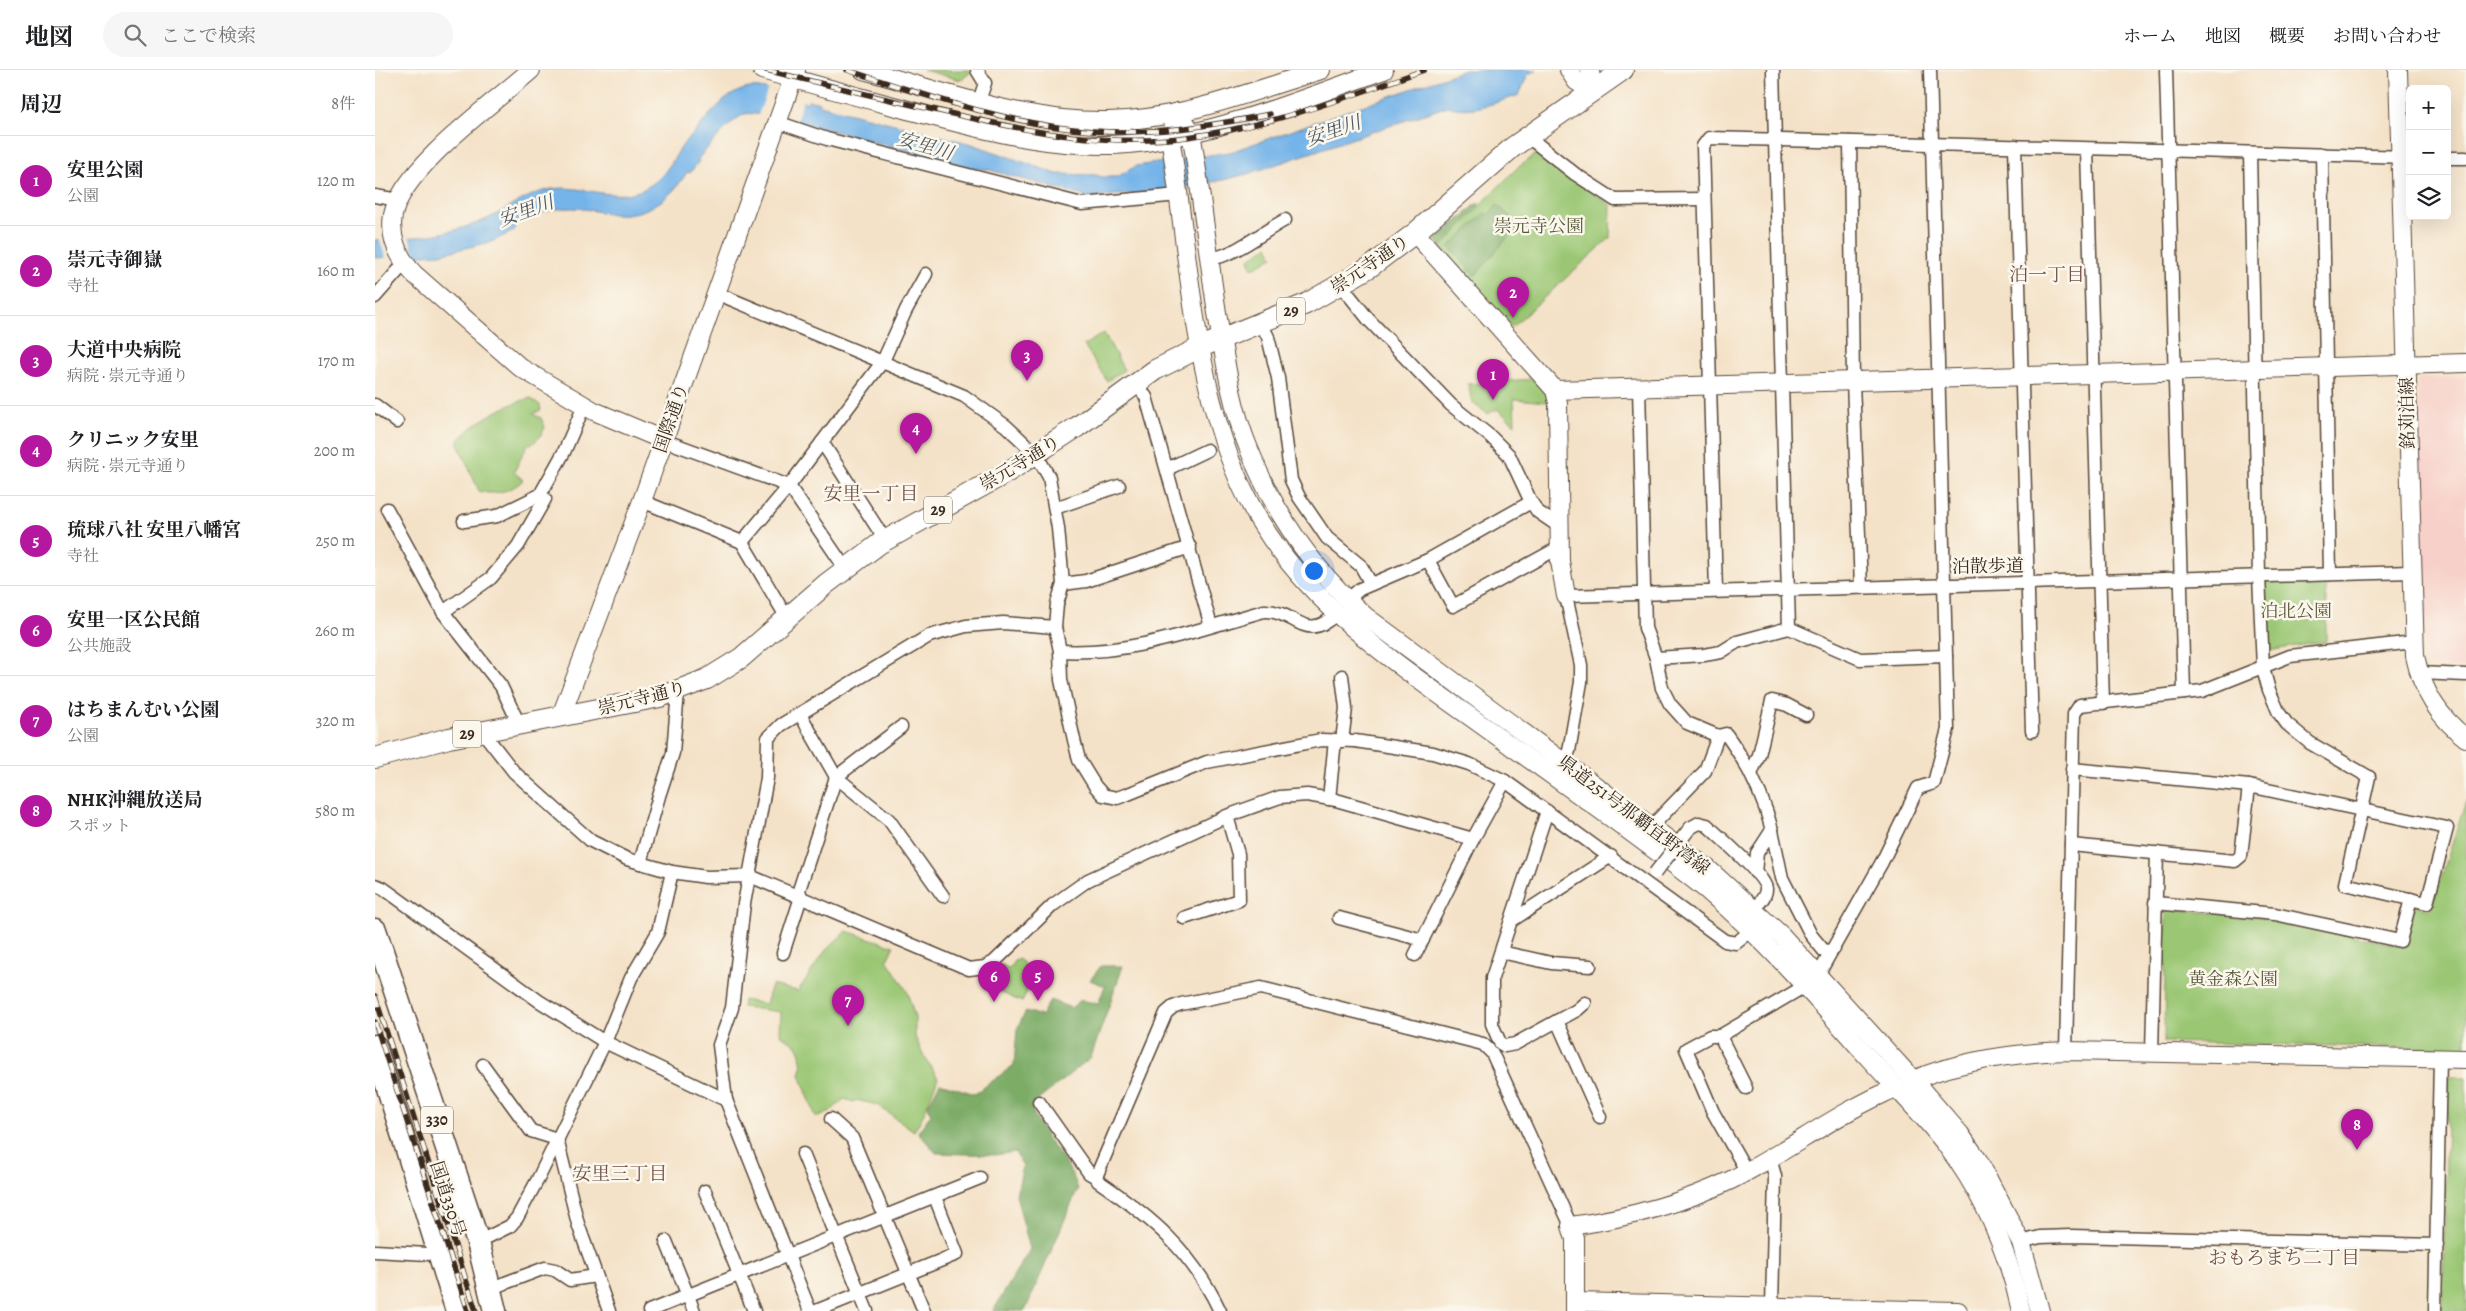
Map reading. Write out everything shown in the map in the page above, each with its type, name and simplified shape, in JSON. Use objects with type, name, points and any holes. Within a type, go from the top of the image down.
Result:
[{"type":"highway","name":"330","points":[[375,930],[478,1242],[495,1311]]},
{"type":"highway","name":"国道330号","points":[[375,974],[483,1311]]},
{"type":"highway","name":"国道330号","points":[[375,1046],[382,1092],[457,1311]]},
{"type":"highway","name":"330","points":[[382,1092],[427,1254],[446,1311]]},
{"type":"main road","name":"崇元寺通り","points":[[375,758],[425,743],[678,691],[707,679],[741,658],[845,568],[885,540],[999,478],[1166,364],[1201,347],[1305,304],[1341,286],[1385,257],[1527,136],[1623,70]]},
{"type":"street","points":[[531,70],[440,148],[399,200],[393,216],[393,233],[396,246],[406,265],[521,368],[583,406],[663,440],[789,486],[845,568]]},
{"type":"street","points":[[762,70],[794,74],[933,116],[1005,134],[1037,139],[1100,144],[1128,144],[1191,132],[1257,113],[1384,70]]},
{"type":"street","points":[[863,70],[1043,116],[1088,121],[1123,120],[1179,112],[1321,70]]},
{"type":"street","points":[[977,70],[985,83],[979,101]]},
{"type":"street","points":[[1569,70],[1576,81],[1591,91]]},
{"type":"street","points":[[1590,70],[1591,91]]},
{"type":"street","points":[[1773,70],[1789,628]]},
{"type":"street","points":[[1747,1172],[1713,1112],[1686,1049],[1710,1036],[1720,1036],[1812,981],[1833,949],[1883,862],[1918,788],[1934,783],[1948,729],[1930,70]]},
{"type":"street","points":[[2165,70],[2169,150],[2179,578],[2184,693]]},
{"type":"street","name":"銘苅泊線","points":[[2398,70],[2405,157],[2406,365],[2414,642],[2419,673],[2426,692],[2438,711],[2466,738]]},
{"type":"street","name":"国際通り","points":[[561,716],[641,501],[794,74]]},
{"type":"street","points":[[1170,137],[1179,112]]},
{"type":"street","points":[[1179,112],[1191,132]]},
{"type":"street","points":[[778,121],[827,139],[1082,204],[1179,194]]},
{"type":"street","name":"県道251号那覇宜野湾線","points":[[1191,132],[1221,339],[1238,418],[1258,472],[1276,506],[1342,607],[1382,652],[1660,854],[1709,892],[1812,981],[1913,1080],[1960,1134],[1978,1160],[2021,1242],[2040,1311]]},
{"type":"street","points":[[1527,136],[1575,174],[1615,200],[1704,199]]},
{"type":"street","name":"県道251号那覇宜野湾線","points":[[1170,137],[1201,347],[1211,398],[1226,448],[1248,499],[1286,559],[1342,607],[1393,638],[1652,826],[1707,868],[1754,909],[1896,1088],[1946,1145],[1980,1197],[2003,1247],[2021,1311]]},
{"type":"street","points":[[1716,591],[1703,146],[1709,138],[2405,157]]},
{"type":"street","points":[[1850,142],[1853,382],[1861,587]]},
{"type":"street","points":[[2015,146],[2032,731]]},
{"type":"street","points":[[2087,149],[2103,703]]},
{"type":"street","points":[[2072,769],[2249,786],[2362,809],[2447,828],[2427,902],[2345,884],[2362,809],[2369,777],[2310,743],[2287,724],[2279,713],[2269,690],[2263,668],[2259,576],[2250,153]]},
{"type":"street","points":[[2322,154],[2330,574]]},
{"type":"street","points":[[2451,158],[2466,158]]},
{"type":"street","points":[[375,196],[399,200]]},
{"type":"street","points":[[1209,259],[1228,255],[1285,220]]},
{"type":"street","points":[[1415,233],[1555,390],[1558,403],[1561,569],[1581,665],[1581,682],[1569,752],[1563,763]]},
{"type":"street","points":[[375,297],[406,265]]},
{"type":"street","points":[[742,542],[789,486],[883,361],[906,310],[926,274]]},
{"type":"street","points":[[1341,286],[1369,320],[1451,404],[1491,437],[1509,455],[1531,502],[1538,512],[1560,527]]},
{"type":"street","points":[[716,293],[964,396],[1006,426],[1036,454],[1049,477],[1055,508],[1063,584],[1057,604],[1055,627],[1060,651],[1061,680],[1079,760],[1095,786],[1103,795],[1110,798],[1128,794],[1207,762],[1321,740],[1433,753],[1469,764],[1505,781],[1611,856],[1651,878],[1725,941],[1736,943],[1752,930]]},
{"type":"street","points":[[1261,323],[1268,337],[1278,378],[1291,480],[1299,497],[1327,538],[1361,566],[1371,584]]},
{"type":"street","points":[[1555,390],[2466,363]]},
{"type":"street","points":[[1136,383],[1146,397],[1211,626]]},
{"type":"street","points":[[1639,387],[1645,628],[1656,658],[1662,688],[1669,704],[1687,723],[1718,736],[1726,734],[1751,774],[1767,808],[1782,878],[1807,927],[1825,952],[1833,949]]},
{"type":"street","points":[[375,405],[397,422]]},
{"type":"street","points":[[464,521],[497,516],[540,495],[564,452],[583,406]]},
{"type":"street","points":[[822,442],[885,540]]},
{"type":"street","points":[[1167,469],[1207,450]]},
{"type":"street","points":[[1055,508],[1119,486]]},
{"type":"street","points":[[443,612],[491,578],[518,546],[545,499],[540,495]]},
{"type":"street","points":[[641,501],[742,542],[787,618]]},
{"type":"street","points":[[1060,651],[1090,653],[1171,640],[1211,626],[1274,610],[1297,624],[1315,627],[1327,622],[1342,607],[1371,584],[1428,560],[1531,502]]},
{"type":"street","points":[[387,509],[443,612],[501,686],[519,724]]},
{"type":"street","points":[[1063,584],[1086,581],[1190,547]]},
{"type":"street","points":[[1428,560],[1453,606],[1560,547]]},
{"type":"street","name":"泊散歩道","points":[[1567,596],[2411,572]]},
{"type":"street","points":[[810,1311],[725,1100],[719,1045],[731,1008],[744,904],[767,781],[769,738],[773,732],[801,714],[929,636],[966,626],[1003,623],[1055,627]]},
{"type":"street","points":[[1656,658],[1721,652],[1737,642],[1789,628],[1860,659],[1946,656]]},
{"type":"street","points":[[2066,1050],[2074,714],[2081,706],[2202,691],[2290,656],[2414,642]]},
{"type":"street","points":[[2419,673],[2466,675]]},
{"type":"street","points":[[1329,799],[1338,741],[1346,708],[1342,676]]},
{"type":"street","points":[[640,863],[673,753],[678,691]]},
{"type":"street","points":[[1751,774],[1759,755],[1772,701],[1787,705],[1806,715]]},
{"type":"street","points":[[801,714],[836,778],[889,820],[943,896]]},
{"type":"street","points":[[783,953],[801,897],[799,890],[836,778],[901,727]]},
{"type":"street","points":[[481,731],[514,772],[591,841],[640,863],[672,872],[706,876],[750,876],[969,969],[994,962],[1053,905],[1088,880],[1227,816],[1280,797],[1307,795],[1329,799],[1473,839]]},
{"type":"street","points":[[1652,826],[1705,771],[1718,736]]},
{"type":"street","points":[[1415,955],[1473,839],[1505,781]]},
{"type":"street","points":[[2071,845],[2235,861],[2241,856],[2249,786]]},
{"type":"street","points":[[1547,811],[1492,978],[1492,1024],[1500,1044],[1505,1046],[1515,1044],[1577,1010],[1585,1003]]},
{"type":"street","points":[[1184,918],[1239,900],[1238,854],[1227,816]]},
{"type":"street","points":[[1651,878],[1689,828],[1699,823],[1707,825],[1755,872],[1766,886],[1765,896],[1754,909]]},
{"type":"street","points":[[1755,872],[1757,853],[1772,830]]},
{"type":"street","points":[[2153,1052],[2157,853]]},
{"type":"street","points":[[1511,921],[1611,856]]},
{"type":"street","points":[[478,1242],[510,1226],[517,1218],[605,1042],[631,978],[657,932],[672,872]]},
{"type":"street","points":[[375,885],[383,888],[531,996],[605,1042],[725,1100]]},
{"type":"street","points":[[2155,903],[2275,914],[2400,942],[2411,899]]},
{"type":"street","points":[[1339,918],[1423,940]]},
{"type":"street","points":[[1501,952],[1551,963],[1590,966]]},
{"type":"street","points":[[1096,1177],[1167,1013],[1173,1007],[1181,1004],[1261,988],[1483,1044],[1492,1053],[1571,1226],[1575,1239],[1575,1306],[1771,1307],[1958,1311]]},
{"type":"street","points":[[1557,1021],[1599,1117]]},
{"type":"street","points":[[1720,1036],[1746,1088]]},
{"type":"street","points":[[1913,1080],[1939,1069],[1994,1057],[2025,1052],[2066,1050],[2466,1059]]},
{"type":"street","points":[[2435,1311],[2440,1058]]},
{"type":"street","points":[[483,1065],[531,1131],[557,1139]]},
{"type":"street","points":[[1571,1226],[1613,1220],[1674,1205],[1747,1172],[1864,1102],[1896,1088]]},
{"type":"street","points":[[1039,1102],[1089,1173],[1152,1220],[1179,1245],[1199,1273],[1220,1311]]},
{"type":"street","points":[[831,1119],[852,1138],[925,1311]]},
{"type":"street","points":[[557,1139],[578,1224],[609,1311]]},
{"type":"street","points":[[803,1154],[867,1311]]},
{"type":"street","points":[[1770,1158],[1775,1176],[1771,1307]]},
{"type":"street","points":[[649,1311],[980,1178]]},
{"type":"street","points":[[705,1191],[754,1311]]},
{"type":"street","points":[[816,1311],[957,1254],[935,1197]]},
{"type":"street","points":[[2021,1242],[2040,1237],[2071,1236],[2437,1245]]},
{"type":"street","points":[[666,1241],[694,1311]]},
{"type":"street","points":[[375,1251],[427,1254]]},
{"type":"street","points":[[489,1289],[545,1268],[555,1270],[570,1280],[596,1276]]},
{"type":"street","points":[[2016,1311],[2021,1311]]},
{"type":"shaded area","points":[[2466,377],[2466,668],[2433,667],[2428,663],[2424,632],[2418,379]]},
{"type":"green space","points":[[923,70],[969,70],[971,72],[961,80]]},
{"type":"green space","name":"崇元寺公園","points":[[1539,152],[1566,171],[1565,174],[1611,205],[1610,238],[1512,327],[1435,240],[1478,203],[1480,205],[1516,169]]},
{"type":"green space","points":[[1477,204],[1479,207],[1442,246],[1436,240]]},
{"type":"green space","points":[[1497,205],[1519,224],[1475,276],[1449,247],[1485,213],[1488,215]]},
{"type":"green space","points":[[1268,246],[1273,257],[1252,269],[1249,259]]},
{"type":"green space","points":[[1104,333],[1124,370],[1107,381],[1084,345]]},
{"type":"green space","points":[[1533,379],[1547,394],[1547,402],[1514,399],[1515,424],[1497,409],[1488,414],[1472,403],[1468,384]]},
{"type":"green space","points":[[530,398],[540,405],[541,410],[533,414],[541,418],[545,427],[541,436],[531,445],[528,444],[514,472],[523,480],[503,492],[479,491],[457,442],[482,420],[509,405]]},
{"type":"green space","name":"泊北公園","points":[[2265,579],[2326,582],[2326,641],[2268,651]]},
{"type":"green space","name":"黄金森公園","points":[[2466,801],[2466,1049],[2164,1042],[2166,909],[2263,917],[2403,946],[2414,905],[2431,909]]},
{"type":"green space","points":[[846,931],[894,946],[887,960],[907,991],[915,1018],[915,1037],[938,1078],[914,1131],[877,1105],[856,1100],[854,1102],[844,1099],[831,1111],[816,1117],[800,1075],[802,1067],[799,1048],[780,1034],[781,1012],[742,1007],[743,1000],[766,1004],[772,985],[798,991],[826,950]]},
{"type":"green space","points":[[1019,959],[1025,965],[1020,982],[1029,987],[1022,1002],[995,990],[999,978],[995,975],[1001,964],[1009,969],[1014,961]]},
{"type":"green space","points":[[1101,966],[1123,966],[1091,1057],[1031,1106],[1040,1128],[1068,1167],[1078,1189],[1025,1311],[993,1311],[1030,1249],[1016,1195],[1023,1167],[1015,1152],[995,1155],[936,1153],[918,1132],[931,1114],[928,1106],[940,1083],[975,1094],[1014,1065],[1017,1029],[1026,1011],[1041,1016],[1050,1000],[1071,1008],[1081,1000],[1098,1004],[1105,986],[1090,980]]},
{"type":"green space","points":[[2448,1077],[2466,1077],[2466,1311],[2442,1311]]},
{"type":"water","name":"安里川","points":[[1465,70],[1537,70],[1528,74],[1519,95],[1474,108],[1465,109],[1448,106],[1251,173],[1157,192],[1088,197],[986,169],[972,169],[784,119],[759,114],[745,114],[720,134],[698,159],[699,161],[690,173],[687,172],[666,198],[647,209],[626,214],[577,208],[557,209],[537,214],[517,223],[514,231],[491,242],[440,254],[375,258],[375,240],[418,237],[459,229],[487,219],[543,191],[564,188],[623,194],[646,188],[660,178],[688,138],[720,104],[738,91],[748,88],[771,90],[807,103],[808,100],[820,103],[820,105],[972,144],[1057,174],[1117,177],[1136,166],[1230,152]]},
{"type":"pier","points":[[768,89],[803,100],[795,124],[758,115]]},
{"type":"pier","points":[[409,235],[412,248],[420,258],[386,260],[379,237]]},
{"type":"railway","points":[[766,70],[1018,128],[1074,137],[1130,140],[1187,137],[1278,119],[1424,70]]},
{"type":"railway","points":[[847,70],[969,108],[1062,128],[1115,132],[1160,131],[1270,114]]},
{"type":"railway","points":[[375,996],[476,1311]]},
{"type":"railway","points":[[375,1022],[468,1311]]},
{"type":"place","name":"崇元寺御嶽","points":[[1513,318]]},
{"type":"place","name":"大道中央病院","points":[[1027,381]]},
{"type":"place","name":"安里公園","points":[[1493,400]]},
{"type":"place","name":"クリニック安里","points":[[916,454]]},
{"type":"place","name":"琉球八社 安里八幡宮","points":[[1038,1001]]},
{"type":"place","name":"安里一区公民館","points":[[994,1002]]},
{"type":"place","name":"はちまんむい公園","points":[[848,1026]]},
{"type":"place","name":"NHK沖縄放送局","points":[[2357,1150]]},
{"type":"district","name":"泊一丁目","points":[[2047,275]]},
{"type":"district","name":"安里一丁目","points":[[871,494]]},
{"type":"district","name":"安里三丁目","points":[[620,1174]]},
{"type":"district","name":"おもろまち二丁目","points":[[2284,1258]]}]
